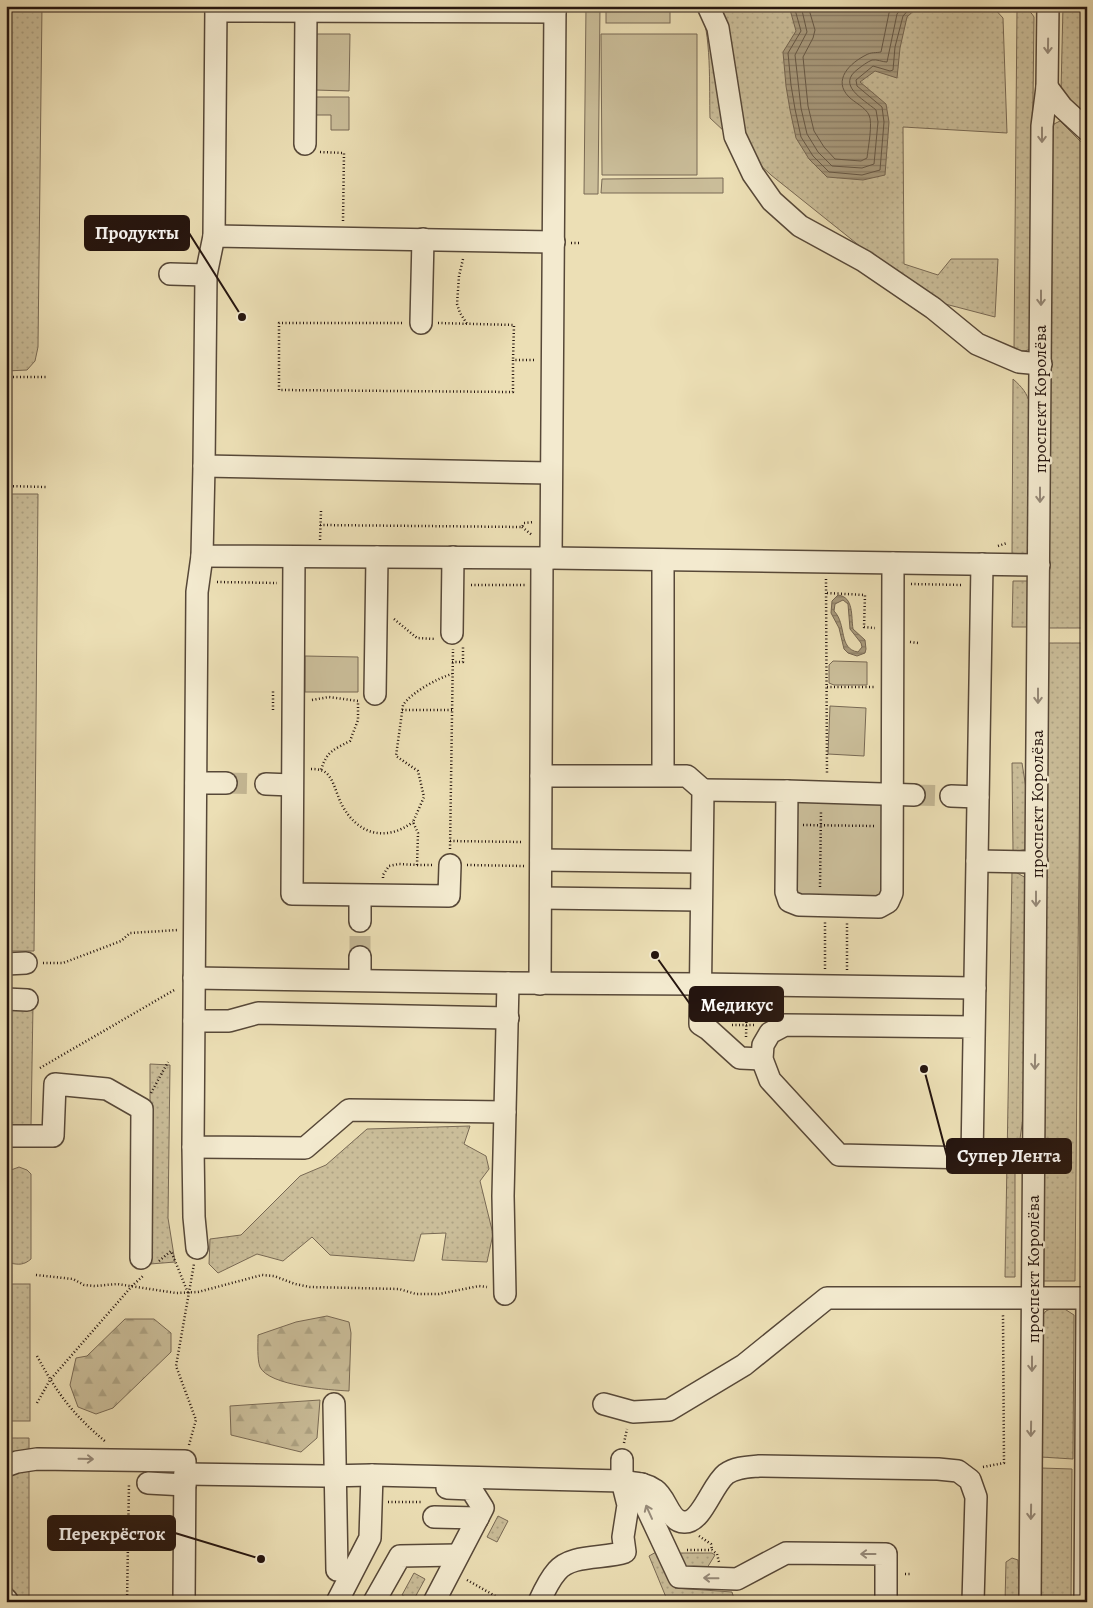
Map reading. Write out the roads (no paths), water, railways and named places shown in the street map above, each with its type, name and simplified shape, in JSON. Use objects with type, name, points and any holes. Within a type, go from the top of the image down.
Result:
[{"type":"street","points":[[708,6],[718,28],[736,136],[753,174],[772,201],[800,226],[864,261],[933,308],[977,344],[1019,362],[1040,364]]},
{"type":"street","name":"проспект Королёва","points":[[1030,1602],[1042,126],[1047,87],[1048,6]]},
{"type":"street","points":[[197,1248],[194,1217],[193,1147],[199,582],[202,556],[206,275],[214,236],[216,8],[306,11],[555,9],[562,242],[551,472],[543,551],[540,984]]},
{"type":"street","points":[[304,144],[306,11]]},
{"type":"street","points":[[1047,87],[1062,107],[1087,130]]},
{"type":"street","points":[[214,236],[562,242]]},
{"type":"street","points":[[420,323],[423,239]]},
{"type":"street","points":[[170,274],[206,275]]},
{"type":"street","points":[[204,466],[551,472]]},
{"type":"street","points":[[202,556],[452,557],[543,551],[893,573],[982,575],[1039,565]]},
{"type":"street","points":[[294,556],[284,704],[292,776],[292,894],[449,896],[450,865]]},
{"type":"street","points":[[375,694],[377,557]]},
{"type":"street","points":[[452,557],[452,636]]},
{"type":"street","points":[[663,560],[663,775]]},
{"type":"street","points":[[787,792],[786,892],[789,901],[799,905],[879,907],[888,902],[892,893],[893,573]]},
{"type":"street","points":[[754,1058],[770,1080],[839,1156],[972,1158],[982,575]]},
{"type":"street","points":[[266,784],[292,776]]},
{"type":"street","points":[[541,776],[688,776],[703,790],[914,795]]},
{"type":"street","points":[[196,783],[226,783]]},
{"type":"street","points":[[703,790],[700,1024],[740,1058],[754,1058]]},
{"type":"street","points":[[951,796],[978,797]]},
{"type":"street","points":[[541,856],[701,862]]},
{"type":"street","points":[[977,861],[1037,862]]},
{"type":"street","points":[[360,896],[360,921]]},
{"type":"street","points":[[541,898],[701,900]]},
{"type":"street","points":[[360,956],[360,980]]},
{"type":"street","points":[[194,978],[540,984],[748,984],[975,988]]},
{"type":"street","points":[[506,1294],[503,1196],[508,983]]},
{"type":"street","points":[[194,1021],[229,1021],[258,1013],[508,1018]]},
{"type":"street","points":[[754,1058],[770,1033],[785,1025],[974,1027]]},
{"type":"street","points":[[6,1136],[53,1136],[55,1084],[107,1089],[142,1109],[148,1265]]},
{"type":"street","points":[[193,1147],[305,1148],[349,1110],[505,1112]]},
{"type":"street","points":[[604,1404],[632,1412],[669,1410],[744,1365],[827,1298],[1087,1298]]},
{"type":"street","points":[[1085,1602],[1087,1304]]},
{"type":"street","points":[[334,1404],[337,1570]]},
{"type":"street","points":[[6,1466],[37,1459],[129,1460],[185,1473],[334,1476],[471,1489],[483,1508],[434,1602]]},
{"type":"street","points":[[622,1460],[679,1577],[738,1579],[786,1553],[886,1554],[886,1602]]},
{"type":"street","points":[[372,1481],[632,1482],[657,1491],[676,1519],[684,1522],[692,1520],[698,1515],[715,1487],[726,1475],[741,1467],[938,1469],[958,1472],[970,1480],[976,1498],[973,1602]]},
{"type":"street","points":[[148,1483],[185,1473]]},
{"type":"street","points":[[184,1602],[185,1473]]},
{"type":"street","points":[[337,1602],[370,1538],[372,1481]]},
{"type":"street","points":[[539,1602],[551,1578],[564,1564],[572,1560],[614,1556],[625,1552],[623,1537],[632,1482]]},
{"type":"street","points":[[434,1517],[478,1518]]},
{"type":"street","points":[[374,1602],[400,1556],[454,1563]]},
{"type":"water","points":[[789,6],[919,6],[907,17],[900,48],[897,78],[875,71],[860,82],[886,104],[889,122],[885,175],[863,180],[827,177],[809,159],[796,138],[786,86],[783,52],[796,31]]},
{"type":"water","points":[[838,595],[847,599],[851,608],[853,629],[865,640],[865,653],[857,656],[848,653],[844,649],[839,628],[831,613],[832,601]],"holes":[[[843,600],[848,604],[850,629],[862,647],[858,652],[852,650],[845,641],[838,616],[834,611],[835,604]]]},
{"type":"tunnel","points":[[226,783],[266,784]]},
{"type":"tunnel","points":[[914,795],[951,796]]},
{"type":"tunnel","points":[[360,921],[360,957]]},
{"type":"place","name":"Продукты","points":[[242,317]]},
{"type":"place","name":"Медикус","points":[[655,955]]},
{"type":"place","name":"Супер Лента","points":[[924,1069]]},
{"type":"place","name":"Перекрёсток","points":[[261,1559]]}]
